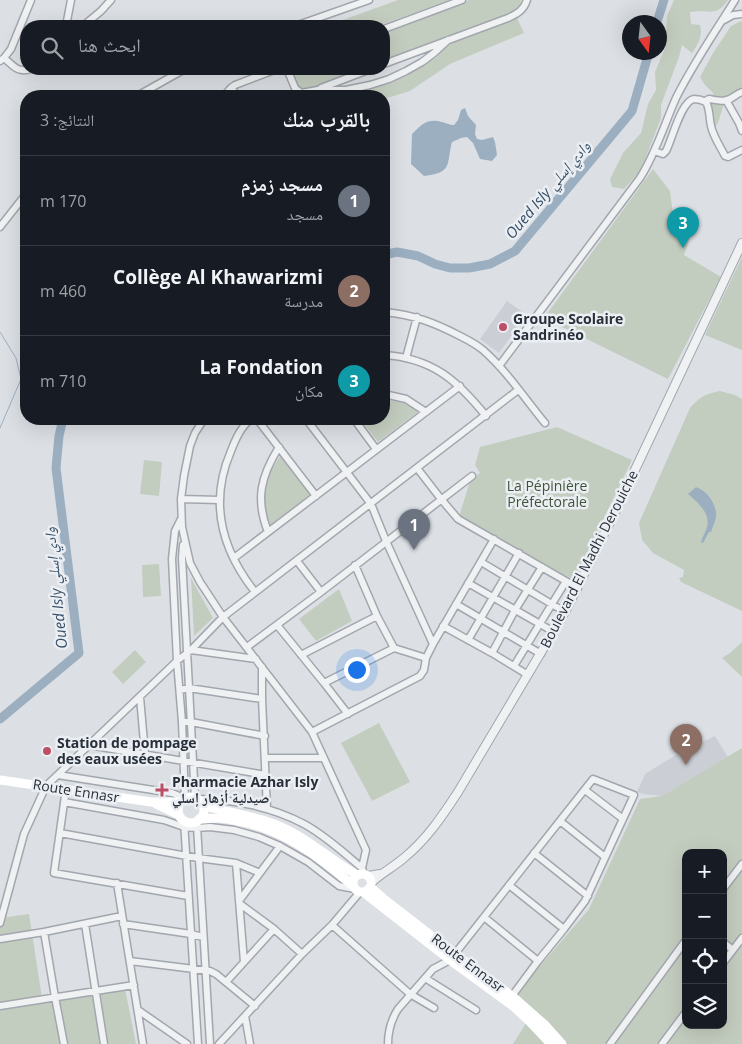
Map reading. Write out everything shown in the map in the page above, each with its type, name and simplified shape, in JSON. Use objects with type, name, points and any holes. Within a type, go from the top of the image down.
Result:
[{"type":"main road","name":"Route Ennasr","points":[[0,780],[151,802],[182,800]]},
{"type":"main road","points":[[192,797],[198,801],[203,814],[198,823],[182,821],[178,808],[182,800],[192,797]]},
{"type":"main road","name":"Route Ennasr","points":[[198,801],[221,810],[275,824],[296,835],[343,867],[518,1010],[551,1044]]},
{"type":"main road","name":"Route Ennasr","points":[[151,802],[182,821]]},
{"type":"main road","name":"Route Ennasr","points":[[198,823],[220,818],[245,822],[272,831],[292,841],[339,873],[362,882]]},
{"type":"main road","name":"Route Ennasr","points":[[452,957],[512,996],[536,1016],[562,1044]]},
{"type":"street","points":[[23,20],[31,0]]},
{"type":"street","points":[[67,20],[71,0]]},
{"type":"street","points":[[90,20],[111,0]]},
{"type":"street","points":[[312,20],[369,0]]},
{"type":"street","points":[[390,28],[462,0]]},
{"type":"street","points":[[390,59],[508,18],[517,14],[527,0]]},
{"type":"street","points":[[499,366],[640,178],[649,163],[676,99],[692,67],[735,0]]},
{"type":"street","points":[[721,23],[733,15],[742,14]]},
{"type":"street","points":[[20,27],[11,49],[2,60],[20,70]]},
{"type":"street","points":[[318,90],[346,90],[370,85],[389,78],[422,62],[448,40]]},
{"type":"street","points":[[148,90],[174,75]]},
{"type":"street","points":[[231,88],[261,75]]},
{"type":"street","points":[[290,75],[297,90]]},
{"type":"street","points":[[318,90],[356,75]]},
{"type":"street","points":[[654,151],[660,154],[666,151],[682,110],[688,102],[695,99],[706,102],[707,100],[726,100],[742,92]]},
{"type":"street","points":[[726,100],[741,127]]},
{"type":"street","points":[[706,102],[713,134],[724,156],[728,157],[742,150]]},
{"type":"street","points":[[0,227],[20,202]]},
{"type":"street","name":"Boulevard El Madhi Derouiche","points":[[362,882],[391,868],[425,838],[458,792],[541,654],[578,588],[742,243]]},
{"type":"street","points":[[390,313],[417,318],[439,326],[482,349],[499,366],[545,423]]},
{"type":"street","points":[[406,358],[417,318]]},
{"type":"street","points":[[390,356],[406,358],[434,368],[460,386],[486,416]]},
{"type":"street","points":[[234,558],[460,386]]},
{"type":"street","points":[[0,923],[24,834],[46,786],[223,617],[518,390]]},
{"type":"street","points":[[390,395],[406,399],[426,412]]},
{"type":"street","points":[[200,425],[190,446],[181,499],[181,518],[188,556],[206,592],[223,617],[312,732],[366,850],[362,882],[332,925],[302,954],[219,1044]]},
{"type":"street","points":[[244,425],[224,471],[219,500],[224,533],[234,558],[255,592]]},
{"type":"street","points":[[262,425],[316,496]]},
{"type":"street","points":[[311,425],[371,504],[433,644]]},
{"type":"street","points":[[358,425],[376,449]]},
{"type":"street","points":[[268,532],[262,512],[262,489],[267,469],[279,447]]},
{"type":"street","points":[[417,468],[458,519],[578,588]]},
{"type":"street","points":[[247,647],[472,476]]},
{"type":"street","points":[[181,499],[219,500]]},
{"type":"street","points":[[181,518],[176,531],[172,559],[184,761],[182,800]]},
{"type":"street","points":[[184,539],[182,558],[189,651],[193,762],[198,801],[211,799],[236,802],[267,809],[306,825],[331,842],[362,882]]},
{"type":"street","points":[[312,732],[420,676],[433,644],[494,539]]},
{"type":"street","points":[[468,640],[519,553]]},
{"type":"street","points":[[297,561],[321,592]]},
{"type":"street","points":[[480,562],[565,612]]},
{"type":"street","points":[[355,565],[394,648]]},
{"type":"street","points":[[492,653],[515,610],[542,567]]},
{"type":"street","points":[[514,666],[528,646],[566,581]]},
{"type":"street","points":[[468,583],[554,632]]},
{"type":"street","points":[[456,604],[541,654]]},
{"type":"street","points":[[301,655],[378,616]]},
{"type":"street","points":[[277,625],[348,714]]},
{"type":"street","points":[[443,626],[528,675]]},
{"type":"street","points":[[324,683],[394,648],[426,658]]},
{"type":"street","points":[[189,651],[256,659]]},
{"type":"street","points":[[262,667],[267,809]]},
{"type":"street","points":[[180,690],[189,688],[262,699]]},
{"type":"street","points":[[140,697],[144,754]]},
{"type":"street","points":[[182,722],[191,722],[264,736]]},
{"type":"street","points":[[89,745],[266,775]]},
{"type":"street","points":[[265,758],[324,758]]},
{"type":"street","points":[[58,775],[172,793],[182,800]]},
{"type":"street","points":[[388,1044],[389,1032],[398,1009],[433,969],[452,957],[593,779],[634,795],[585,901],[512,996]]},
{"type":"street","points":[[66,789],[55,873],[188,896]]},
{"type":"street","points":[[584,790],[623,819]]},
{"type":"street","points":[[64,802],[164,820],[182,821],[186,855],[198,1044]]},
{"type":"street","points":[[560,821],[605,857]]},
{"type":"street","points":[[210,1044],[198,858],[198,823],[259,837],[280,846],[308,862],[339,886],[362,882]]},
{"type":"street","points":[[60,833],[236,863],[260,873]]},
{"type":"street","points":[[239,902],[280,846]]},
{"type":"street","points":[[534,853],[588,896]]},
{"type":"street","points":[[236,863],[244,962]]},
{"type":"street","points":[[727,885],[742,864]]},
{"type":"street","points":[[117,883],[144,1044]]},
{"type":"street","points":[[509,886],[564,929]]},
{"type":"street","points":[[239,902],[302,954]]},
{"type":"street","points":[[0,939],[122,916]]},
{"type":"street","points":[[484,917],[538,961]]},
{"type":"street","points":[[84,924],[104,1044]]},
{"type":"street","points":[[124,924],[203,937]]},
{"type":"street","points":[[332,925],[410,994],[434,1008]]},
{"type":"street","points":[[226,982],[274,929]]},
{"type":"street","points":[[44,932],[64,1044]]},
{"type":"street","points":[[727,958],[742,938]]},
{"type":"street","points":[[610,1044],[682,945]]},
{"type":"street","points":[[727,945],[733,950]]},
{"type":"street","points":[[130,961],[214,972],[255,1006]]},
{"type":"street","points":[[425,978],[476,1010]]},
{"type":"street","points":[[0,1006],[134,985]]},
{"type":"street","points":[[138,1010],[187,1044]]},
{"type":"street","points":[[245,1016],[250,1044]]},
{"type":"street","points":[[662,1044],[682,1017]]},
{"type":"shaded area","name":"Groupe Scolaire Sandrinéo","points":[[507,301],[527,315],[499,353],[480,339]]},
{"type":"shaded area","points":[[715,736],[728,757],[662,796],[637,792],[645,774],[679,753]]},
{"type":"green space","points":[[398,0],[449,0],[390,22],[390,20],[343,20]]},
{"type":"green space","points":[[469,0],[521,0],[520,6],[512,14],[390,58],[390,32]]},
{"type":"green space","points":[[674,0],[728,0],[724,6],[716,11],[690,12],[691,24],[700,25],[701,33],[698,43],[692,53],[682,45],[661,105],[661,118],[641,170],[624,189],[612,187],[610,179],[623,153],[641,133],[648,104],[656,90],[655,72],[660,60],[667,60],[667,16]]},
{"type":"green space","points":[[517,18],[524,33],[450,64],[410,91],[390,97],[390,90],[366,90],[391,83],[437,57],[446,45]]},
{"type":"green space","points":[[741,21],[742,91],[724,103],[714,130],[710,121],[713,93],[700,77],[731,26]]},
{"type":"green space","points":[[292,75],[346,75],[308,90],[298,89]]},
{"type":"green space","points":[[653,169],[670,191],[673,214],[670,228],[690,237],[684,255],[721,277],[668,379],[544,318]]},
{"type":"green space","points":[[742,257],[742,350],[705,335]]},
{"type":"green space","points":[[720,391],[742,399],[742,611],[681,582],[679,578],[683,577],[684,570],[653,553],[642,540],[639,523],[690,408],[710,393]]},
{"type":"green space","points":[[390,400],[408,404],[418,412],[378,442],[365,425],[390,425]]},
{"type":"green space","name":"La Pépinière Préfectorale","points":[[557,427],[632,460],[574,580],[459,517],[470,481],[480,473],[475,465],[480,447]]},
{"type":"green space","points":[[283,452],[310,496],[269,527],[265,508],[267,482],[270,473]]},
{"type":"green space","points":[[144,460],[162,462],[159,496],[140,494]]},
{"type":"green space","points":[[159,564],[161,596],[143,597],[142,565]]},
{"type":"green space","points":[[191,578],[213,618],[194,636]]},
{"type":"green space","points":[[339,589],[352,621],[316,641],[299,619]]},
{"type":"green space","points":[[742,642],[742,677],[722,658]]},
{"type":"green space","points":[[135,650],[146,662],[123,684],[112,672]]},
{"type":"green space","points":[[379,723],[410,782],[372,801],[341,743]]},
{"type":"green space","points":[[742,748],[742,1044],[562,1044],[515,995],[589,909],[640,799],[662,796]]},
{"type":"green space","points":[[29,914],[42,998],[125,989],[136,1044],[0,1044],[0,918]]},
{"type":"green space","points":[[526,1023],[547,1044],[513,1044]]},
{"type":"water","points":[[465,108],[468,116],[476,125],[475,134],[477,139],[482,140],[493,137],[497,155],[492,161],[480,159],[473,143],[467,137],[461,138],[452,142],[447,166],[444,170],[424,176],[411,164],[412,134],[422,125],[432,121],[454,125],[458,120],[461,110]]},
{"type":"water","points":[[696,487],[709,497],[714,504],[716,512],[711,532],[709,532],[703,543],[701,542],[707,527],[707,517],[702,508],[688,494]]},
{"type":"waterway","name":"Oued Isly وادي إسلي","points":[[659,15],[664,0]]},
{"type":"waterway","name":"Oued Isly وادي إسلي","points":[[390,254],[397,252],[418,256],[435,264],[450,268],[469,268],[490,264],[515,251],[632,111],[647,60]]},
{"type":"waterway","points":[[0,332],[16,358],[20,375]]},
{"type":"waterway","points":[[0,428],[20,381]]},
{"type":"waterway","name":"Oued Isly وادي إسلي","points":[[0,719],[79,653],[56,468],[62,425]]},
{"type":"place","name":"La Fondation","points":[[683,248]]},
{"type":"place","name":"Groupe Scolaire Sandrinéo","points":[[503,327]]},
{"type":"place","name":"مسجد زمزم","points":[[414,550]]},
{"type":"place","name":"Station de pompage des eaux usées","points":[[47,751]]},
{"type":"place","name":"Collège Al Khawarizmi","points":[[686,765]]},
{"type":"place","name":"Pharmacie Azhar Isly صيدلية أزهار إسلي","points":[[162,790]]}]
